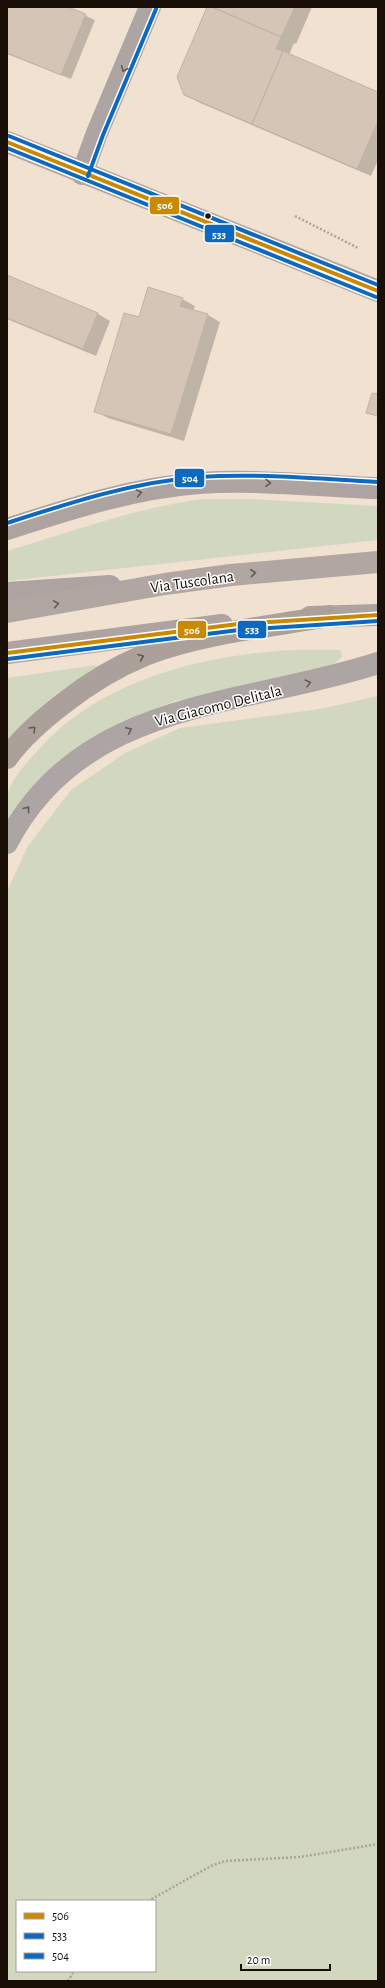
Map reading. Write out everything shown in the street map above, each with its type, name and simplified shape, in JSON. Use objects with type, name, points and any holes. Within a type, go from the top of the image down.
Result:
[{"type":"highway","points":[[7,758],[32,730],[50,714],[97,680],[127,663],[166,648],[209,637],[329,616]]},
{"type":"main road","points":[[7,142],[82,174],[378,292]]},
{"type":"main road","points":[[7,529],[91,503],[197,483],[230,482],[378,488]]},
{"type":"main road","name":"Via Tuscolana","points":[[10,605],[231,575],[378,562]]},
{"type":"main road","points":[[7,653],[242,623],[329,616],[378,615]]},
{"type":"street","points":[[82,174],[96,132],[150,7]]},
{"type":"street","name":"Via Giacomo Delitala","points":[[7,843],[30,805],[66,770],[97,747],[128,730],[160,717],[201,705],[299,685],[378,663]]},
{"type":"path","points":[[295,216],[358,248]]},
{"type":"path","points":[[150,1900],[211,1866],[225,1861],[300,1857],[378,1844]]},
{"type":"path","points":[[68,1981],[73,1972]]},
{"type":"green space","points":[[202,499],[251,499],[378,506],[378,540],[7,581],[7,551],[128,514]]},
{"type":"green space","points":[[275,651],[341,651],[342,657],[331,666],[234,691],[175,701],[124,721],[105,731],[7,831],[7,796],[14,779],[42,746],[64,725],[89,707],[116,692],[145,679],[205,661]]},
{"type":"green space","points":[[96,665],[98,670],[7,747],[7,678]]},
{"type":"green space","points":[[378,696],[378,1981],[7,1981],[7,891],[28,846],[71,790],[125,753],[180,728],[320,709]]},
{"type":"building","points":[[7,7],[68,7],[86,14],[61,75],[7,53]]},
{"type":"building","points":[[207,7],[212,7],[281,37],[276,49],[283,51],[252,124],[184,95],[177,77]]},
{"type":"building","points":[[212,7],[295,7],[281,37]]},
{"type":"building","points":[[283,51],[378,92],[378,121],[357,169],[252,124]]},
{"type":"building","points":[[7,275],[98,313],[83,349],[7,318]]},
{"type":"building","points":[[148,287],[183,298],[180,306],[208,314],[171,434],[94,412],[124,313],[139,317]]},
{"type":"building","points":[[372,393],[378,394],[378,416],[366,413]]},
{"type":"transit line","name":"533","points":[[88,176],[103,135],[156,9]]},
{"type":"transit line","name":"504","points":[[9,136],[378,285]]},
{"type":"transit line","name":"506","points":[[7,142],[378,291]]},
{"type":"transit line","name":"533","points":[[7,148],[376,297]]},
{"type":"transit line","name":"504","points":[[7,523],[126,488],[150,483],[199,477],[288,477],[378,482]]},
{"type":"transit line","name":"506","points":[[7,653],[238,624],[378,615]]},
{"type":"transit line","name":"533","points":[[8,659],[239,630],[378,621]]}]
